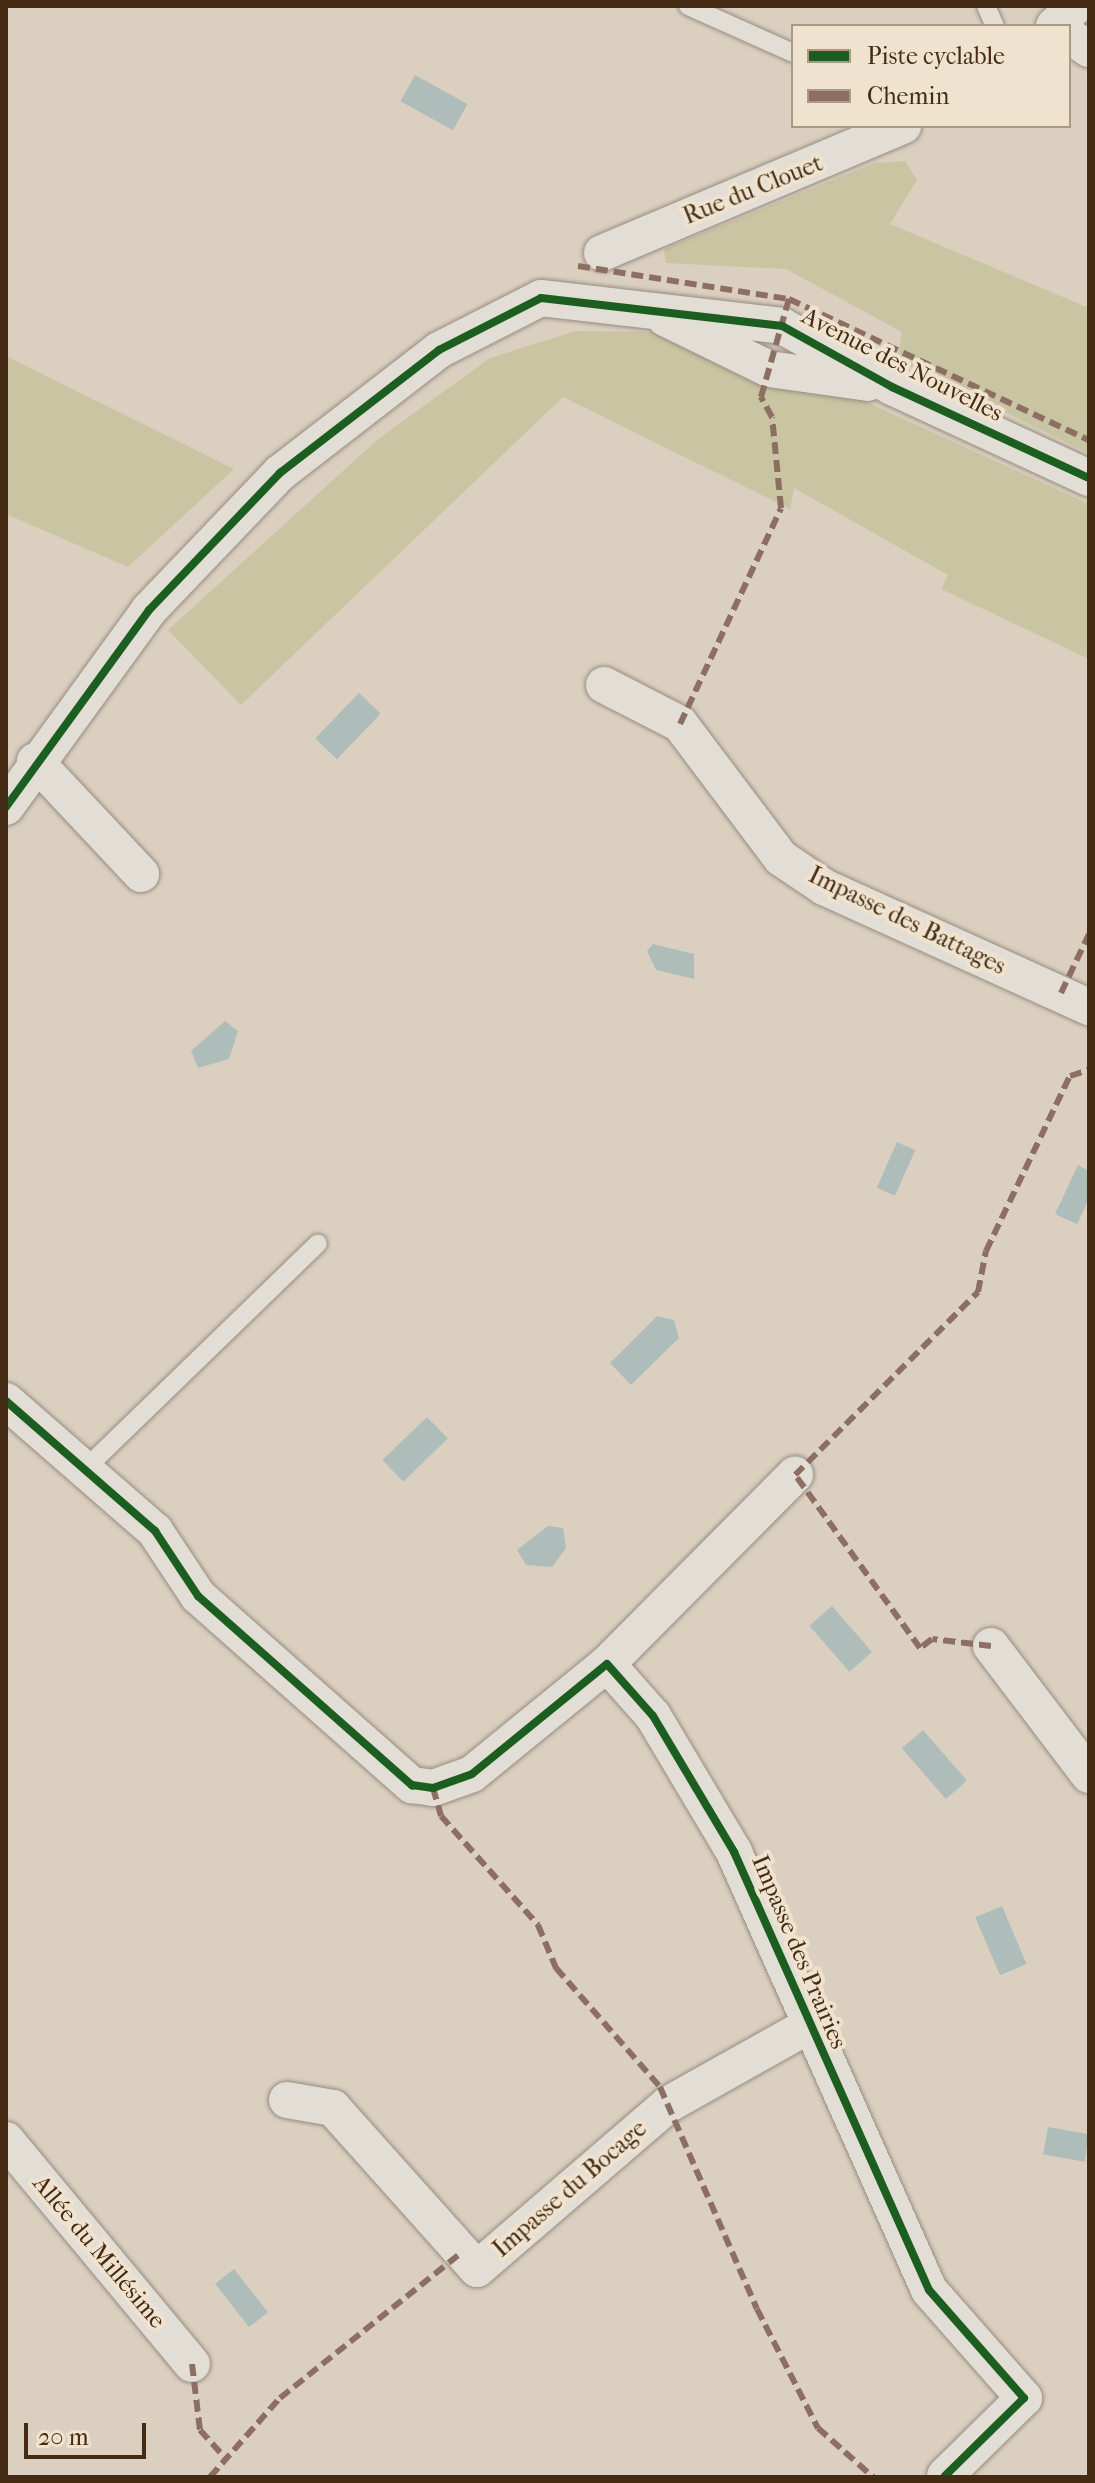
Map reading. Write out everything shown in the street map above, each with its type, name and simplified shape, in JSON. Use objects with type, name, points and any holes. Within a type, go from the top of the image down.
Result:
[{"type":"street","points":[[1071,30],[1089,49]]},
{"type":"street","name":"Rue du Clouet","points":[[602,253],[891,128]]},
{"type":"street","name":"Avenue des Nouvelles","points":[[6,807],[94,679],[221,530],[370,399],[501,313],[559,297],[782,326],[892,387],[1089,478]]},
{"type":"street","name":"Impasse des Battages","points":[[604,685],[680,724],[781,858],[824,887],[1089,1007]]},
{"type":"street","points":[[35,761],[141,874]]},
{"type":"street","points":[[6,1401],[155,1531],[198,1596],[412,1785],[433,1788],[472,1774],[607,1664],[795,1475]]},
{"type":"street","points":[[991,1646],[1089,1775]]},
{"type":"street","name":"Impasse des Prairies","points":[[607,1664],[653,1716],[734,1852],[808,2026],[929,2290],[1024,2398],[946,2477]]},
{"type":"street","name":"Impasse du Bocage","points":[[287,2100],[333,2108],[477,2269],[669,2104],[808,2026]]},
{"type":"street","name":"Allée du Millésime","points":[[6,2140],[192,2364]]},
{"type":"lane","points":[[688,6],[791,52]]},
{"type":"lane","points":[[83,1471],[318,1243]]},
{"type":"shaded area","points":[[415,75],[467,104],[453,130],[400,101]]},
{"type":"shaded area","points":[[905,161],[917,180],[890,224],[1089,308],[1089,453],[897,360],[902,332],[786,269],[666,263],[664,249],[875,163]]},
{"type":"shaded area","points":[[576,331],[650,332],[727,365],[862,400],[1089,504],[1089,659],[941,589],[948,575],[794,488],[790,509],[563,397],[241,705],[168,630],[377,440],[490,358]]},
{"type":"shaded area","points":[[6,356],[234,469],[128,567],[6,514]]},
{"type":"shaded area","points":[[359,693],[381,714],[337,759],[315,738]]},
{"type":"shaded area","points":[[653,944],[694,954],[694,979],[656,970],[647,951]]},
{"type":"shaded area","points":[[225,1021],[238,1031],[229,1059],[198,1068],[191,1051]]},
{"type":"shaded area","points":[[897,1142],[915,1150],[895,1196],[877,1188]]},
{"type":"shaded area","points":[[1078,1165],[1089,1171],[1089,1199],[1077,1224],[1055,1214]]},
{"type":"shaded area","points":[[657,1316],[674,1320],[679,1338],[631,1385],[610,1363]]},
{"type":"shaded area","points":[[427,1417],[448,1439],[403,1482],[382,1460]]},
{"type":"shaded area","points":[[548,1526],[563,1528],[566,1548],[552,1567],[526,1565],[517,1550]]},
{"type":"shaded area","points":[[832,1606],[872,1652],[849,1672],[809,1626]]},
{"type":"shaded area","points":[[923,1730],[967,1781],[946,1799],[902,1748]]},
{"type":"shaded area","points":[[1002,1906],[1027,1964],[1000,1975],[975,1917]]},
{"type":"shaded area","points":[[1048,2127],[1089,2134],[1084,2162],[1043,2155]]},
{"type":"shaded area","points":[[234,2269],[268,2312],[249,2327],[215,2284]]},
{"type":"marked path","points":[[578,266],[789,299],[1089,440]]},
{"type":"marked path","points":[[680,724],[781,508],[772,417],[761,397],[789,299]]},
{"type":"marked path","points":[[1061,993],[1089,934]]},
{"type":"marked path","points":[[991,1646],[932,1639],[920,1648],[795,1475],[978,1292],[986,1251],[1070,1076],[1089,1070]]},
{"type":"marked path","points":[[433,1788],[441,1816],[538,1925],[556,1968],[660,2087],[757,2309],[818,2428],[873,2477]]},
{"type":"marked path","points":[[210,2477],[280,2398],[461,2253]]},
{"type":"marked path","points":[[192,2364],[200,2430],[226,2459]]},
{"type":"cycle path","points":[[6,807],[149,610],[280,473],[439,350],[541,298],[782,326],[892,387],[1089,478]]},
{"type":"cycle path","points":[[6,1401],[155,1531],[198,1596],[412,1785],[433,1788],[472,1774],[607,1664],[653,1716],[734,1852],[929,2290],[1024,2398],[945,2476]]}]
